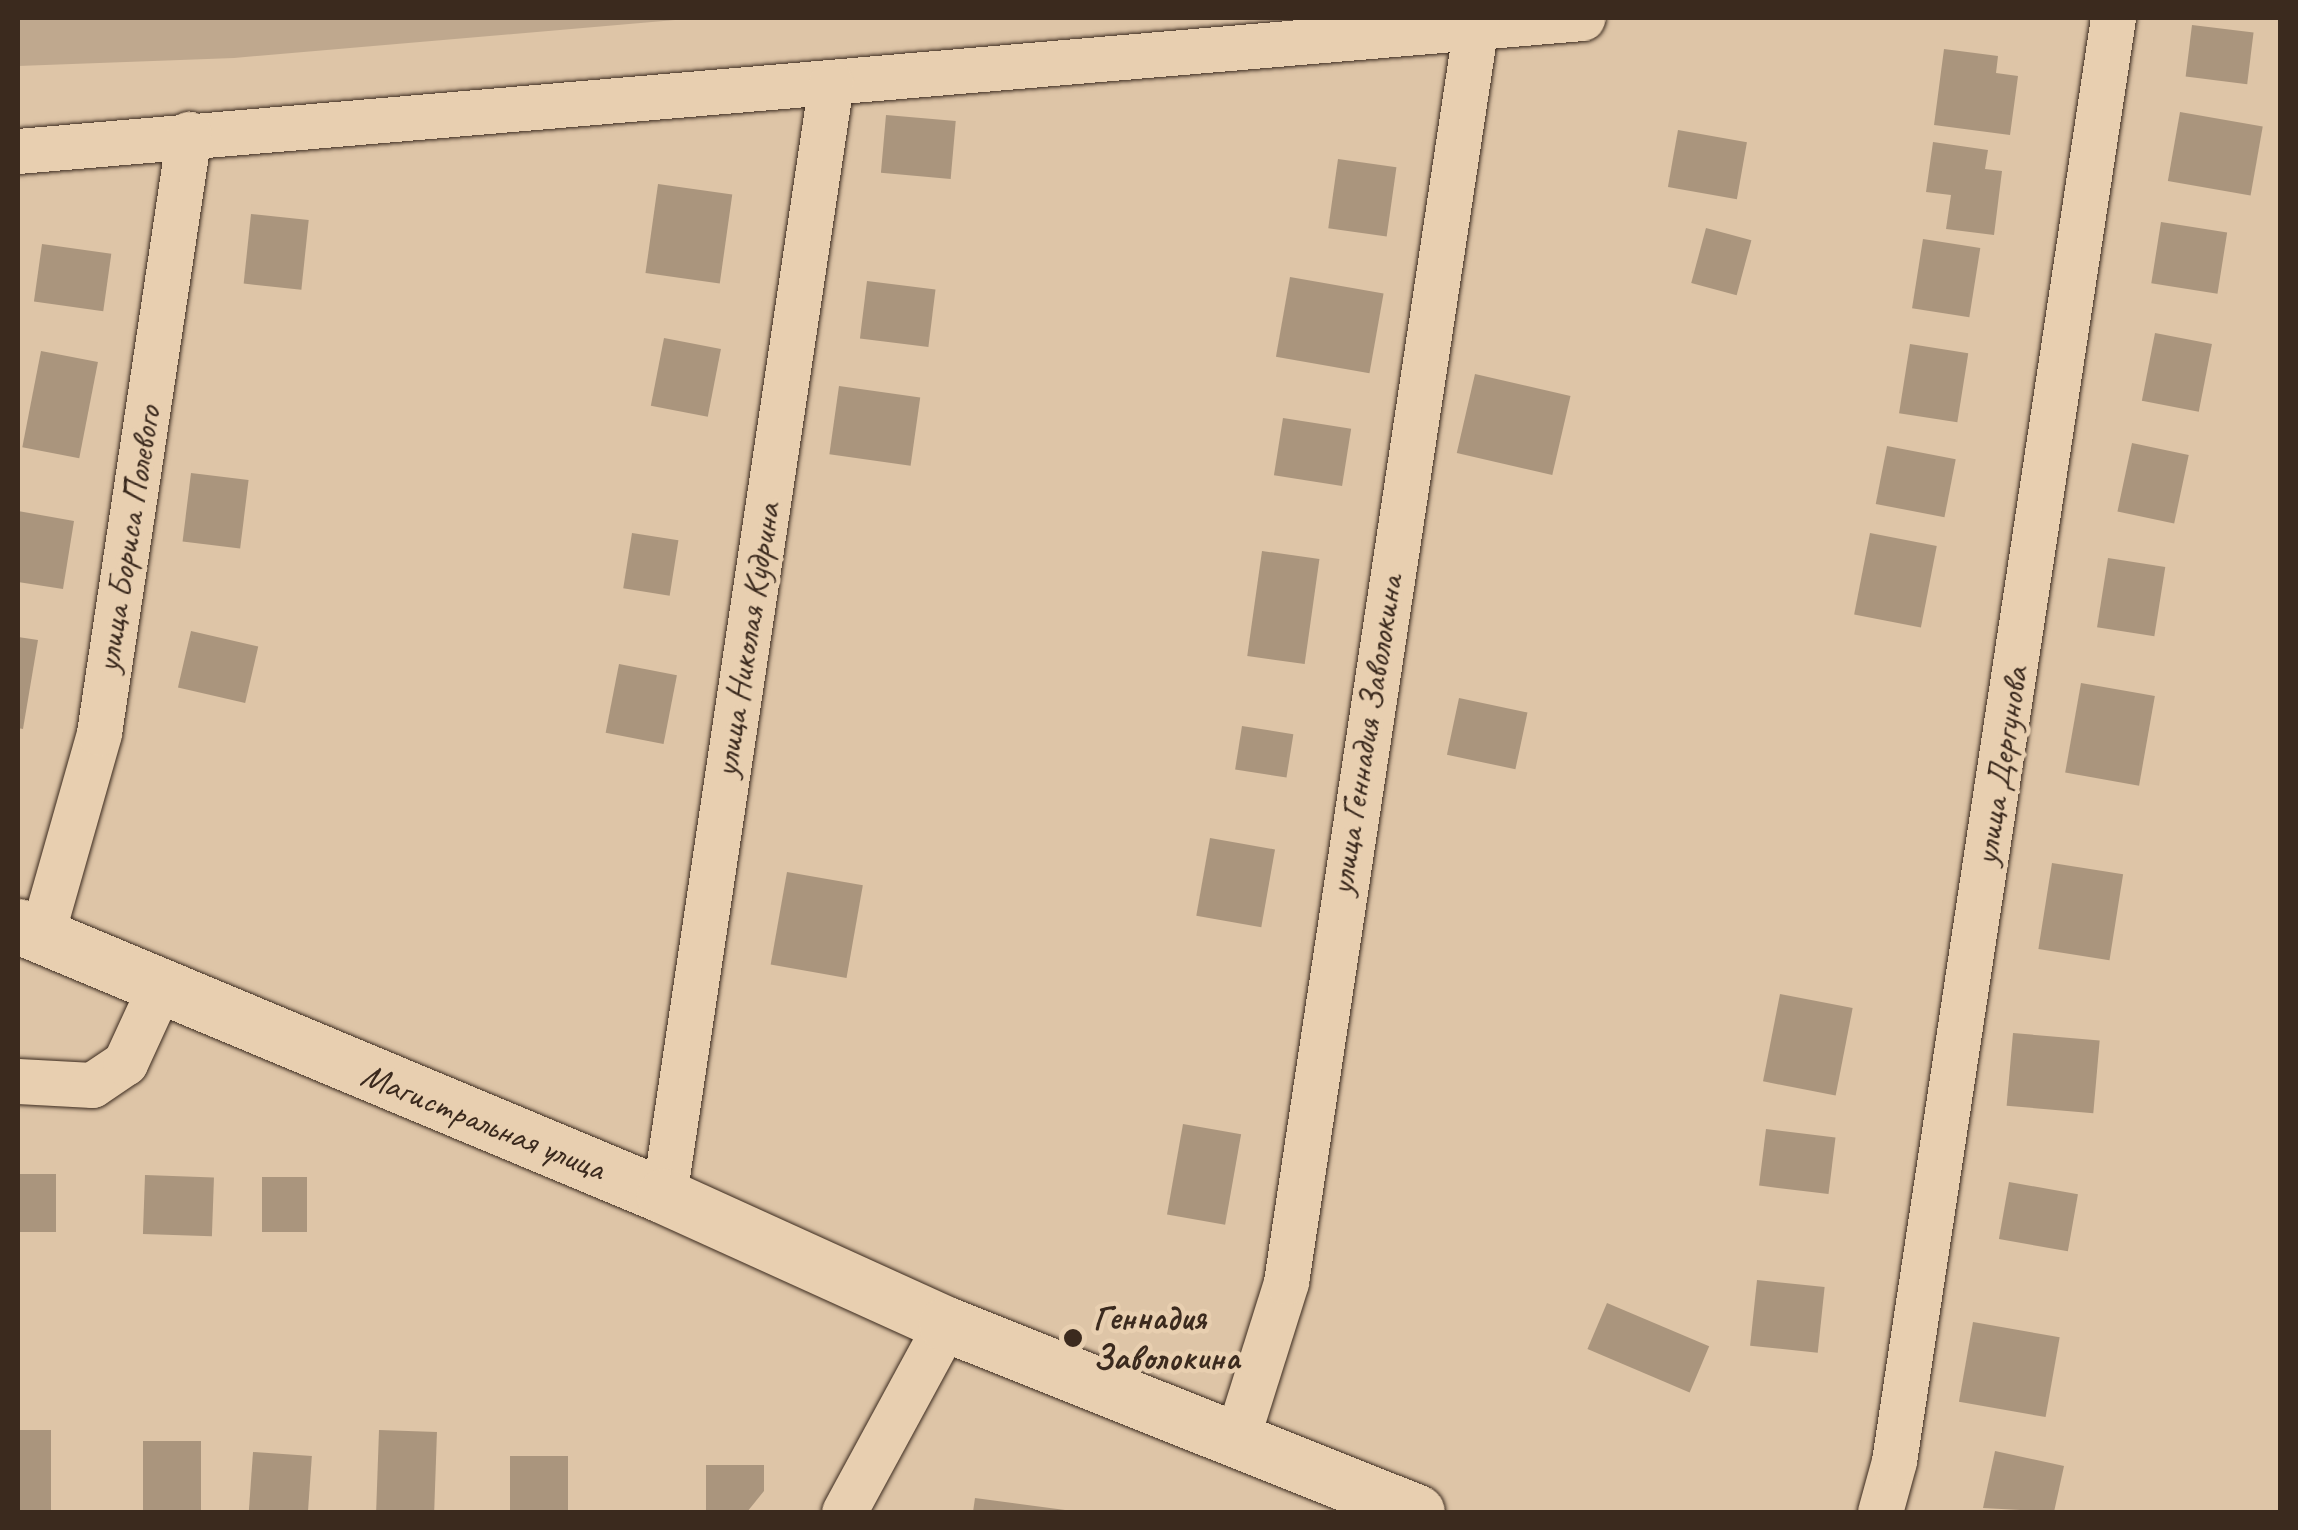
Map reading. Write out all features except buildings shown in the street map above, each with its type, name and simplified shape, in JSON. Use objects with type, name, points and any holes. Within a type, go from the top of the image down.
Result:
[{"type":"main road","name":"Магистральная улица","points":[[29,932],[664,1196],[946,1324],[1418,1512]]},
{"type":"street","points":[[18,151],[830,84],[1476,24],[1582,18]]},
{"type":"street","name":"улица Дергунова","points":[[1880,1512],[1894,1461],[2112,18]]},
{"type":"street","name":"улица Геннадия Заволокина","points":[[1236,1441],[1286,1282],[1476,24]]},
{"type":"street","name":"улица Николая Кудрина","points":[[664,1196],[830,84]]},
{"type":"street","name":"улица Бориса Полевого","points":[[29,932],[99,734],[189,134]]},
{"type":"street","points":[[18,1081],[92,1085],[125,1064],[159,989]]},
{"type":"street","points":[[844,1512],[946,1324]]},
{"type":"shaded area","points":[[18,18],[698,18],[234,58],[18,66]]},
{"type":"place","name":"Геннадия Заволокина","points":[[1073,1338]]}]
